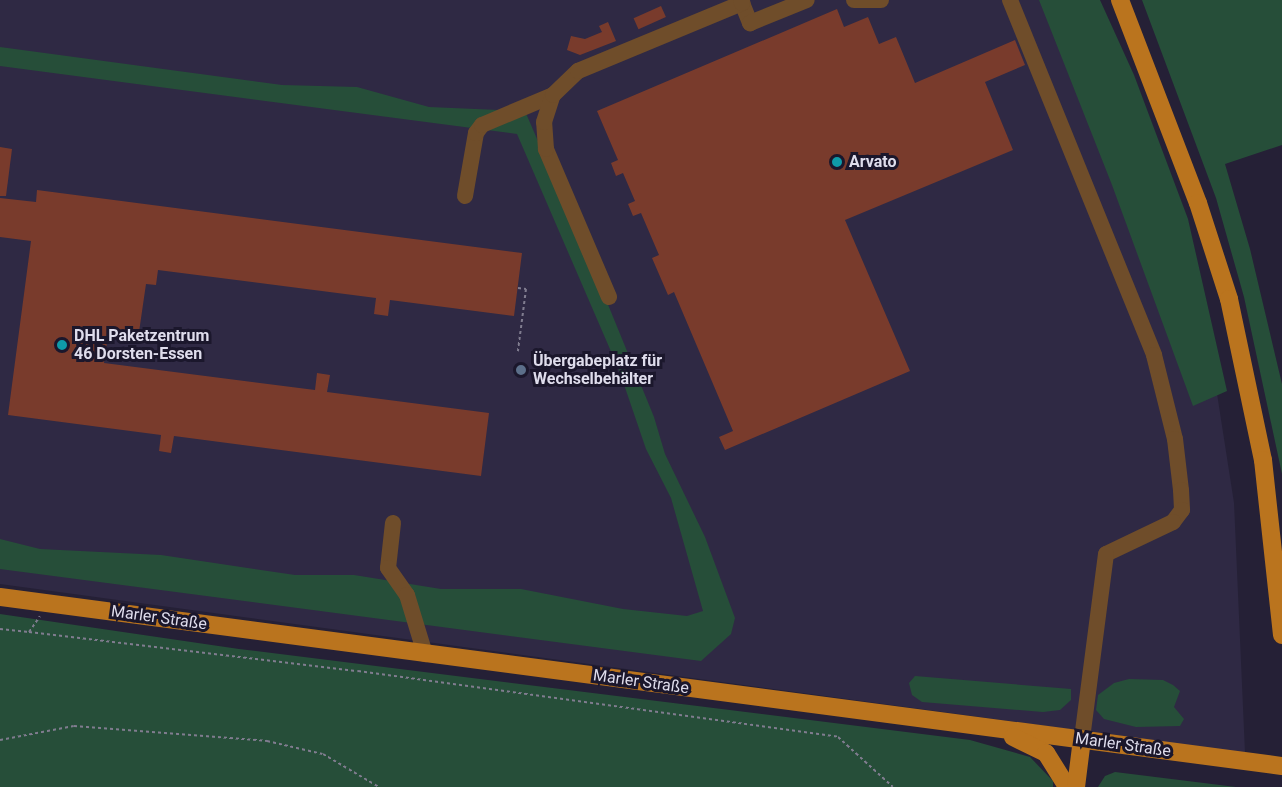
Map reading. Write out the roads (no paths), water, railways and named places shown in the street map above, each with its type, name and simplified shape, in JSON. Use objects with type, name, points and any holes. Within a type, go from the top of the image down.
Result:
[{"type":"main road","points":[[1120,0],[1198,203],[1229,299],[1263,460],[1282,635]]},
{"type":"main road","name":"Marler Straße","points":[[0,597],[1282,766]]},
{"type":"main road","points":[[992,729],[1046,753],[1067,787]]},
{"type":"main road","points":[[1076,787],[1082,739]]},
{"type":"lane","points":[[465,196],[476,133],[482,125],[553,95],[578,71],[741,2],[750,23],[807,0]]},
{"type":"lane","points":[[854,0],[881,0]]},
{"type":"lane","points":[[1010,0],[1154,356],[1175,439],[1181,490],[1182,510],[1173,522],[1106,554],[1082,739]]},
{"type":"lane","points":[[553,95],[544,122],[546,149],[609,297]]},
{"type":"lane","points":[[393,523],[388,568],[407,595],[425,654]]},
{"type":"place","name":"Arvato","points":[[837,162]]},
{"type":"place","name":"DHL Paketzentrum 46 Dorsten-Essen","points":[[62,345]]},
{"type":"place","name":"Übergabeplatz für Wechselbehälter","points":[[521,370]]}]
